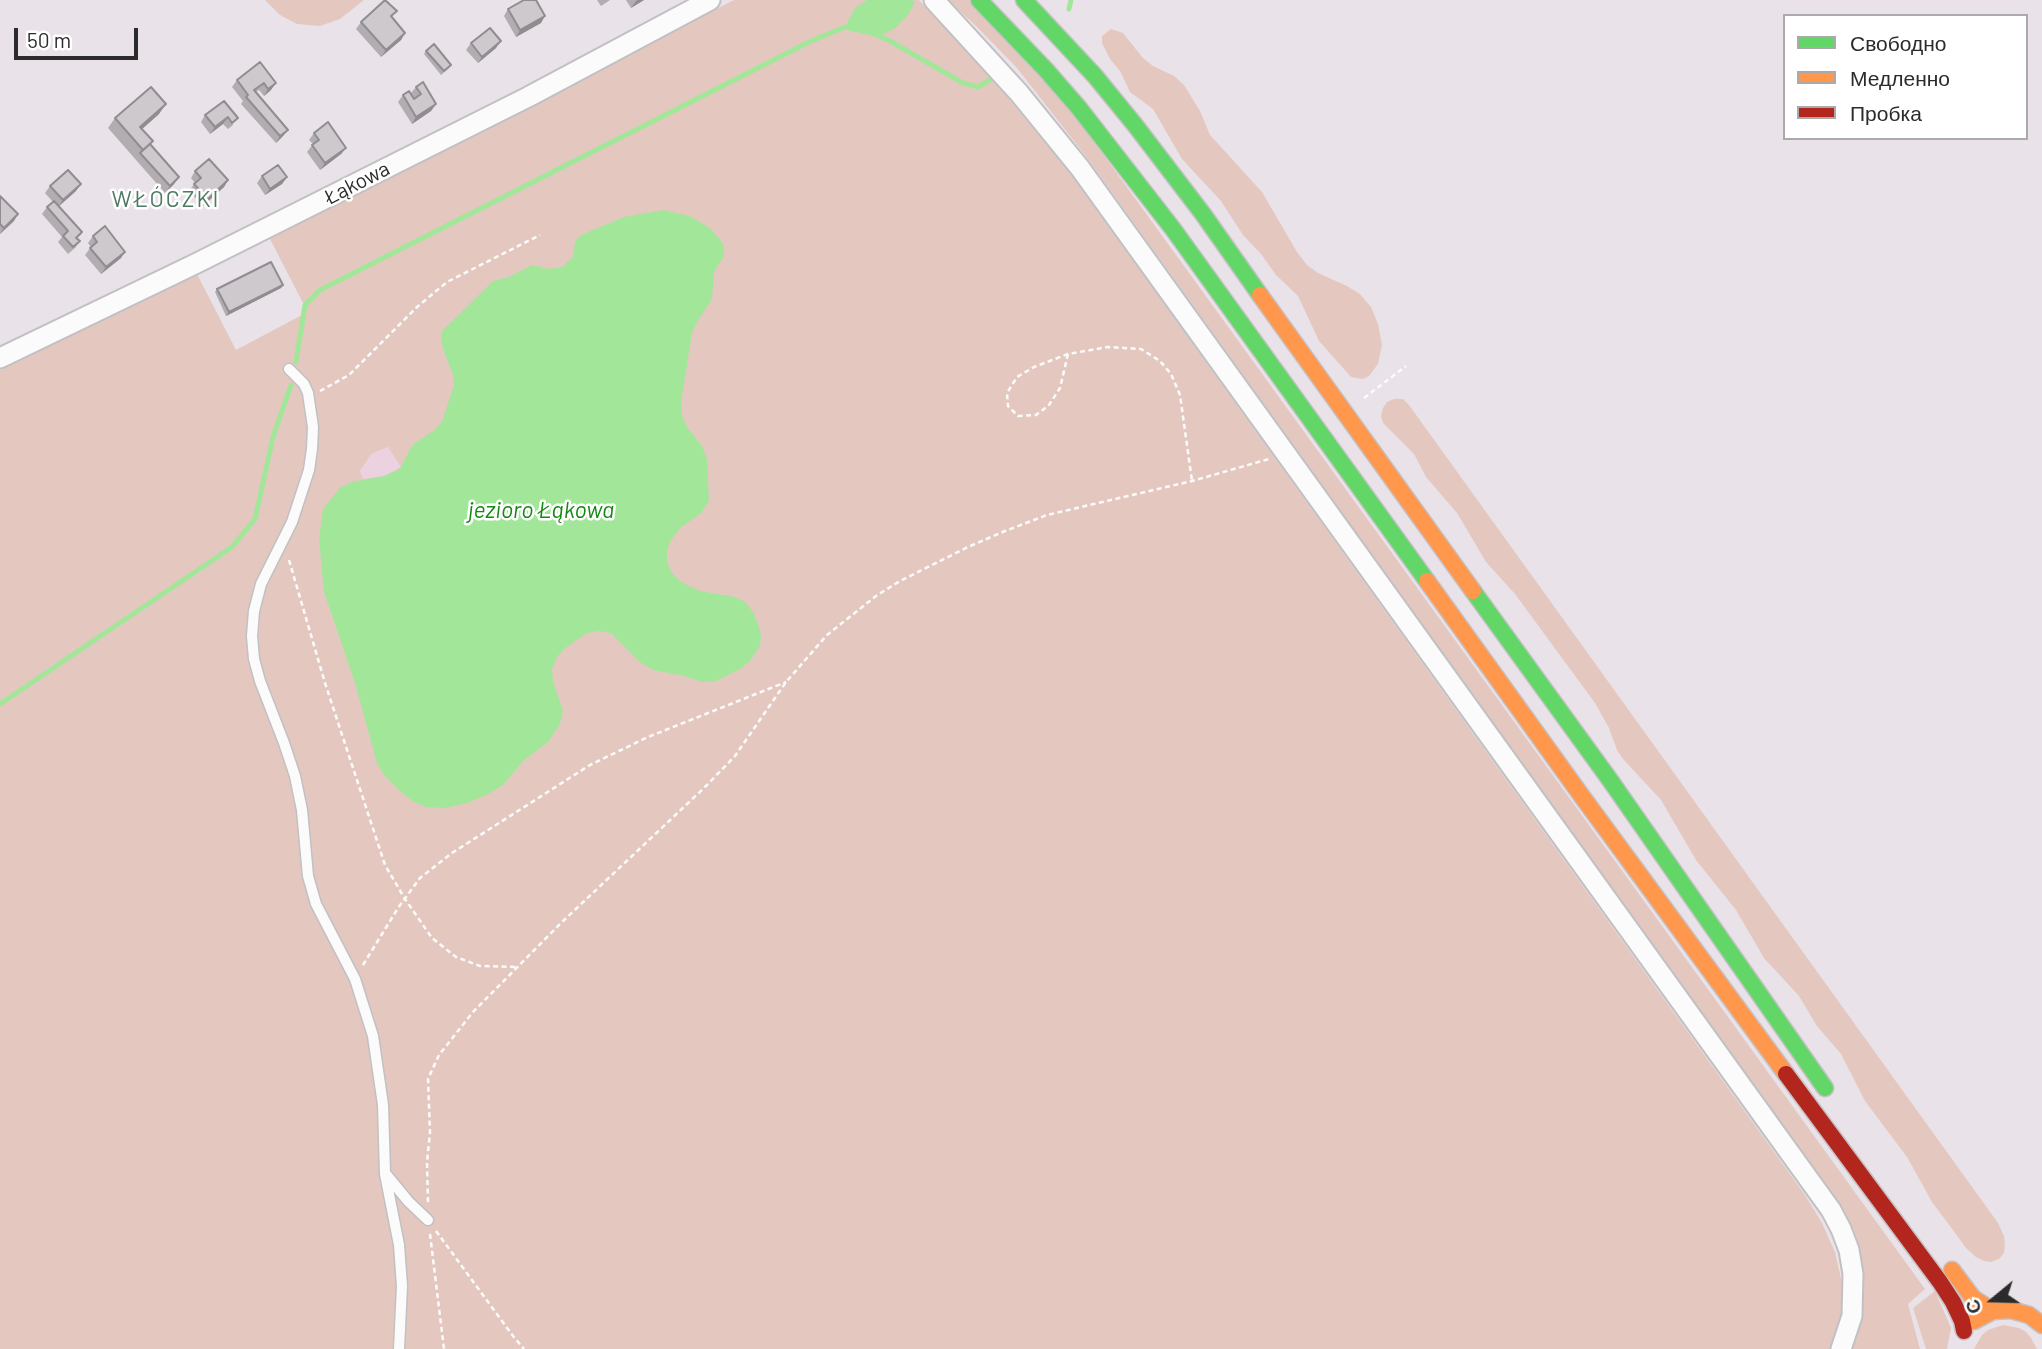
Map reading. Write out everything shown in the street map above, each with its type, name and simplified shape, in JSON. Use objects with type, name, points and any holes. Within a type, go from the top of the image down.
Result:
[{"type":"highway","points":[[979,0],[1079,108],[1173,229],[1581,796],[1940,1282],[1962,1321],[1961,1338],[1980,1317],[1993,1311],[2023,1312],[2042,1325]]},
{"type":"highway","points":[[1024,0],[1095,76],[1203,214],[1343,413],[1610,780],[1838,1106]]},
{"type":"highway","points":[[1946,1261],[1973,1298],[1993,1311]]},
{"type":"street","name":"Łąkowa","points":[[0,358],[466,128],[710,0]]},
{"type":"street","points":[[934,0],[1019,93],[1080,168],[1831,1210],[1842,1229],[1853,1274],[1852,1316],[1841,1349]]},
{"type":"lane","points":[[289,369],[304,384],[308,393],[313,427],[309,470],[284,541],[261,584],[254,611],[254,659],[295,776],[302,810],[308,876],[317,904],[355,979],[373,1035],[383,1105],[385,1173],[399,1245],[399,1349]]},
{"type":"lane","points":[[385,1173],[428,1220]]},
{"type":"path","points":[[308,393],[321,391],[349,375],[417,307],[447,282],[540,235]]},
{"type":"path","points":[[1068,354],[1060,388],[1049,405],[1036,415],[1018,416],[1008,406],[1007,393],[1017,377],[1034,367],[1068,354],[1108,347],[1141,349],[1160,360],[1171,374],[1180,395],[1192,481]]},
{"type":"path","points":[[1343,413],[1406,366]]},
{"type":"path","points":[[444,1349],[428,1220],[428,1079],[439,1055],[473,1012],[735,755],[786,682],[827,635],[876,596],[934,563],[1047,515],[1192,481],[1287,453]]},
{"type":"path","points":[[284,541],[310,633],[385,865],[432,938],[456,957],[480,966],[518,967]]},
{"type":"path","points":[[355,979],[420,878],[452,853],[590,765],[648,737],[786,682]]},
{"type":"path","points":[[428,1220],[524,1349]]},
{"type":"shaded area","points":[[265,0],[364,0],[340,19],[320,26],[297,24],[280,15]]},
{"type":"shaded area","points":[[734,0],[919,0],[995,82],[1069,172],[1805,1195],[1835,1252],[1842,1283],[1842,1312],[1831,1349],[0,1349],[0,370],[197,274],[236,350],[302,315],[304,305],[270,239]]},
{"type":"shaded area","points":[[948,0],[970,0],[1066,103],[1925,1289],[1908,1304],[1920,1349],[1851,1349],[1857,1337],[1864,1290],[1854,1231],[1839,1204],[1088,159],[1017,68]]},
{"type":"shaded area","points":[[1111,29],[1123,33],[1143,58],[1184,85],[1200,111],[1210,135],[1262,192],[1307,265],[1360,294],[1371,307],[1382,345],[1378,364],[1369,376],[1363,379],[1351,377],[1319,341],[1298,296],[1276,275],[1243,235],[1221,201],[1182,159],[1153,109],[1130,92],[1102,43],[1102,36]]},
{"type":"shaded area","points":[[1403,399],[1409,405],[1998,1223],[2005,1245],[2004,1253],[1999,1259],[1991,1262],[1976,1257],[1966,1248],[1932,1202],[1907,1157],[1865,1101],[1841,1054],[1817,1026],[1799,996],[1764,958],[1736,910],[1696,860],[1661,800],[1623,759],[1595,703],[1515,594],[1486,562],[1457,513],[1426,477],[1414,454],[1383,423],[1383,408],[1387,402]]},
{"type":"shaded area","points":[[1935,1291],[1951,1328],[1947,1349],[1926,1349],[1913,1308]]},
{"type":"shaded area","points":[[2003,1325],[2026,1332],[2037,1349],[1974,1349],[1988,1330]]},
{"type":"sand","points":[[388,447],[401,467],[384,476],[363,479],[360,471],[371,454]]},
{"type":"water","points":[[867,0],[912,0],[915,3],[894,29],[879,36],[845,27],[855,8]]},
{"type":"water","name":"jezioro Łąkowa","points":[[663,210],[690,216],[711,229],[724,245],[724,256],[714,272],[712,299],[692,333],[681,402],[687,427],[702,446],[707,459],[709,501],[701,513],[680,528],[671,540],[667,561],[671,572],[689,586],[745,602],[758,624],[760,646],[750,661],[740,669],[716,681],[702,682],[653,670],[641,663],[611,633],[587,633],[565,648],[552,669],[563,711],[560,724],[548,742],[523,761],[503,785],[488,794],[445,808],[426,807],[412,801],[399,790],[377,763],[355,683],[324,592],[319,539],[323,509],[340,488],[352,482],[396,471],[415,443],[442,422],[454,385],[443,349],[442,331],[493,281],[509,277],[532,265],[549,269],[562,267],[573,257],[575,242],[581,235],[624,217]]},
{"type":"building","points":[[385,0],[397,11],[391,16],[405,33],[386,50],[361,22]]},
{"type":"building","points":[[524,0],[536,0],[545,16],[520,30],[508,9]]},
{"type":"building","points":[[490,28],[501,41],[482,57],[471,43]]},
{"type":"building","points":[[434,44],[451,65],[444,71],[426,51]]},
{"type":"building","points":[[260,62],[276,83],[268,89],[264,83],[254,90],[288,130],[280,136],[246,97],[248,95],[237,80]]},
{"type":"building","points":[[423,82],[436,104],[416,117],[403,95],[409,91],[414,99],[421,94],[416,87]]},
{"type":"building","points":[[151,87],[166,104],[140,127],[153,141],[143,150],[115,118]]},
{"type":"building","points":[[224,101],[238,118],[232,123],[228,117],[215,127],[205,115]]},
{"type":"building","points":[[328,122],[346,148],[325,163],[312,145],[319,140],[314,133]]},
{"type":"building","points":[[150,144],[179,177],[170,186],[140,153]]},
{"type":"building","points":[[209,159],[228,180],[208,199],[194,184],[201,178],[195,171]]},
{"type":"building","points":[[278,165],[287,177],[270,189],[262,176]]},
{"type":"building","points":[[68,170],[81,184],[63,200],[50,186]]},
{"type":"building","points":[[0,196],[18,214],[4,228],[0,224]]},
{"type":"building","points":[[54,201],[82,232],[76,238],[80,241],[73,247],[63,236],[68,231],[47,207]]},
{"type":"building","points":[[105,226],[125,252],[106,267],[90,248],[97,242],[93,236]]},
{"type":"building","points":[[271,262],[283,285],[229,312],[217,289]]},
{"type":"waterway","points":[[1069,9],[1071,0]]},
{"type":"waterway","points":[[296,362],[305,305],[320,290],[811,41],[845,27],[872,33],[890,41],[963,83],[978,87],[991,79]]},
{"type":"waterway","points":[[0,704],[232,547],[255,519],[273,437],[291,385]]},
{"type":"traffic: fast","points":[[979,0],[1079,108],[1173,229],[1427,581]]},
{"type":"traffic: fast","points":[[1024,0],[1095,76],[1135,125],[1260,295]]},
{"type":"traffic: fast","points":[[1473,591],[1610,780],[1825,1088]]},
{"type":"traffic: slow","points":[[1260,295],[1473,591]]},
{"type":"traffic: slow","points":[[1427,581],[1786,1074]]},
{"type":"traffic: slow","points":[[1952,1270],[1973,1298],[1993,1311]]},
{"type":"traffic: slow","points":[[1974,1321],[1993,1311],[2011,1310],[2029,1315],[2042,1325]]},
{"type":"traffic: jam","points":[[1786,1074],[1940,1282],[1953,1302],[1964,1331]]},
{"type":"district","name":"WŁÓCZKI","points":[[166,199]]}]
